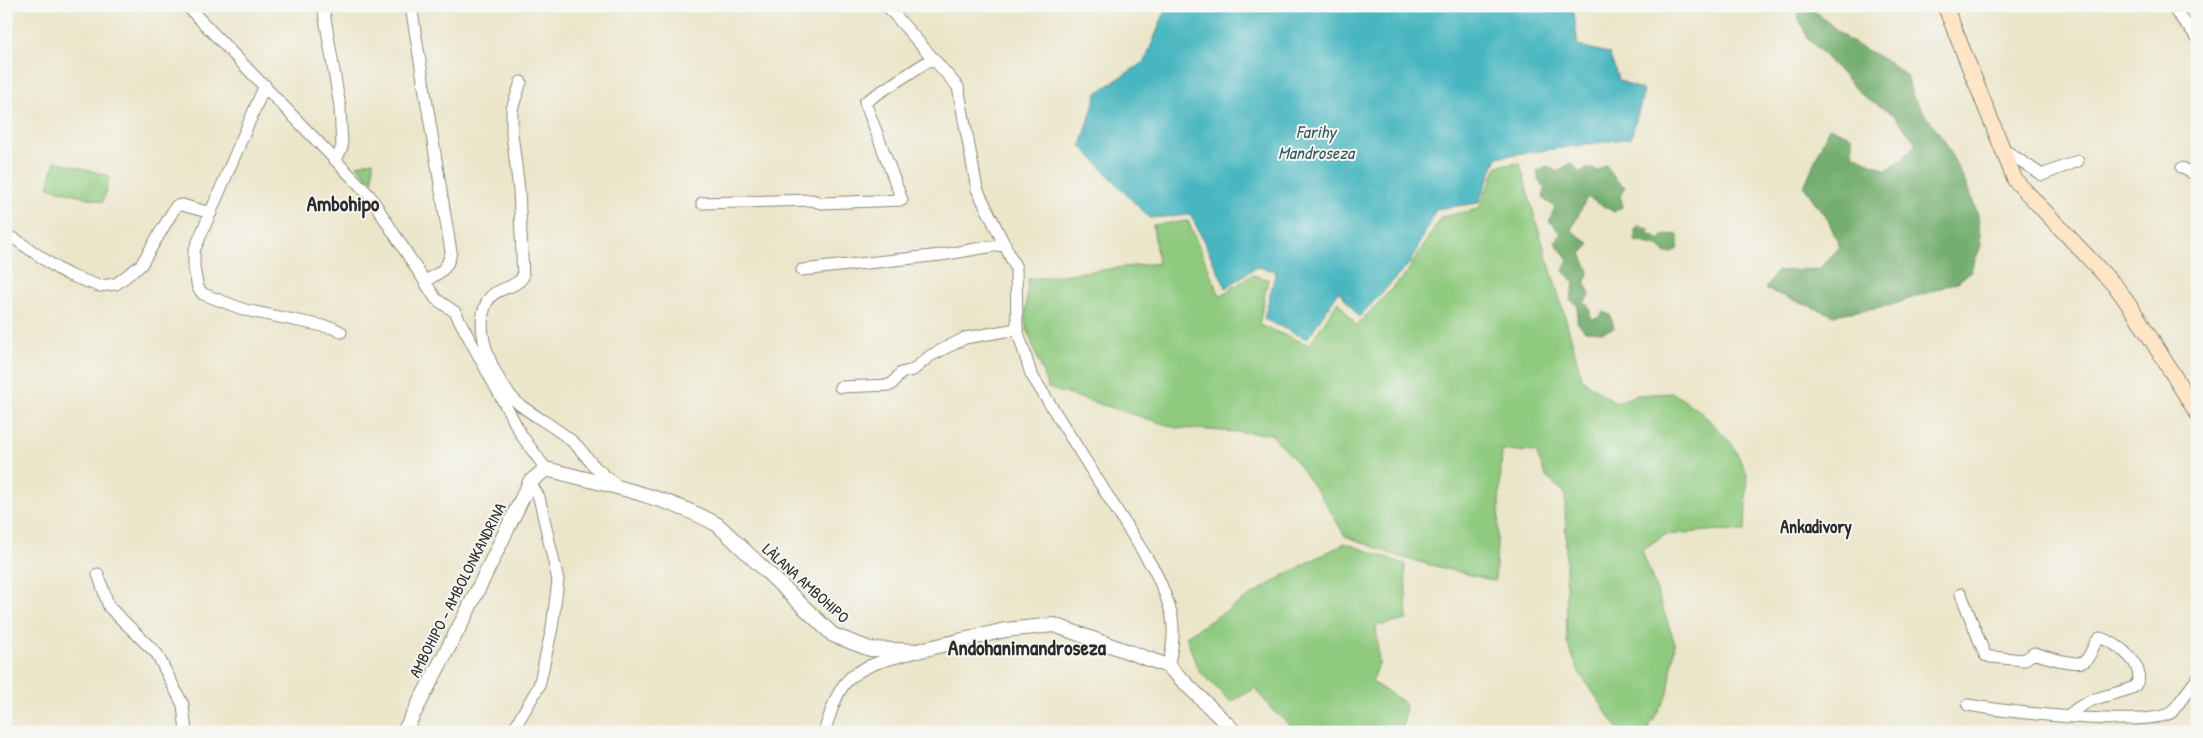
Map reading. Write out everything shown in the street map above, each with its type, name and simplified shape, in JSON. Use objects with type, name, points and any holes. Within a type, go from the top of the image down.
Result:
[{"type":"main road","points":[[1945,6],[2015,180],[2117,288],[2191,393],[2197,413]]},
{"type":"street","points":[[187,6],[378,206],[436,299],[455,312],[522,436],[546,469]]},
{"type":"street","points":[[324,6],[340,107],[342,147],[336,160]]},
{"type":"street","points":[[411,6],[451,252],[449,263],[443,272],[425,281]]},
{"type":"street","points":[[886,6],[958,87],[977,189],[1016,268],[1017,329],[1031,374],[1155,571],[1174,622],[1174,645],[1168,666]]},
{"type":"street","points":[[2176,12],[2197,37]]},
{"type":"street","points":[[702,203],[812,200],[821,203],[902,200],[865,102],[933,58]]},
{"type":"street","points":[[521,82],[512,109],[512,134],[520,190],[523,277],[518,284],[496,292],[489,297],[484,314],[483,338],[487,354],[496,372],[519,404],[573,442],[596,467],[621,489]]},
{"type":"street","points":[[264,85],[194,251],[194,268],[198,288],[203,294],[245,310],[333,328],[341,332]]},
{"type":"street","points":[[1985,109],[2006,151],[2042,175],[2078,161]]},
{"type":"street","points":[[2182,168],[2197,175]]},
{"type":"street","points":[[6,238],[15,240],[69,275],[99,286],[116,284],[141,265],[176,206],[182,205],[211,213]]},
{"type":"street","points":[[802,270],[941,255],[1005,244]]},
{"type":"street","points":[[840,387],[891,384],[901,373],[913,370],[930,356],[965,338],[1017,329]]},
{"type":"street","name":"LÀLANA AMBOHIPO","points":[[546,469],[621,489],[698,514],[718,525],[833,635],[870,650],[917,651],[1006,630],[1054,625],[1168,666],[1235,732]]},
{"type":"street","name":"AMBOHIPO - AMBOLONKANDRINA","points":[[404,732],[465,616],[530,482],[546,469]]},
{"type":"street","points":[[512,732],[538,686],[552,628],[558,580],[539,497],[530,482]]},
{"type":"street","points":[[98,574],[108,607],[157,654],[183,705],[186,732]]},
{"type":"street","points":[[1961,594],[1985,655],[2024,660],[2034,653],[2048,658],[2083,662],[2095,642],[2100,638],[2120,650],[2139,668],[2140,677],[2134,686],[2095,698],[2078,706],[2067,717]]},
{"type":"street","points":[[824,732],[835,702],[846,682],[866,667],[917,651]]},
{"type":"street","points":[[1968,705],[2067,717],[2161,718],[2172,712],[2197,679]]},
{"type":"green space","points":[[1809,6],[1848,40],[1889,62],[1907,76],[1913,97],[1944,140],[1966,184],[1978,215],[1981,246],[1970,272],[1958,282],[1892,305],[1833,315],[1765,289],[1777,271],[1819,269],[1840,247],[1828,220],[1804,187],[1829,127],[1852,137],[1852,154],[1886,170],[1903,159],[1916,143],[1893,114],[1862,95],[1807,37],[1797,14]]},
{"type":"green space","points":[[55,161],[110,176],[103,202],[48,187]]},
{"type":"green space","points":[[373,161],[373,180],[370,181],[357,165]]},
{"type":"green space","points":[[1520,163],[1582,379],[1615,403],[1637,395],[1673,393],[1701,412],[1733,445],[1747,475],[1745,531],[1719,530],[1664,535],[1642,550],[1675,643],[1668,694],[1646,732],[1619,730],[1579,672],[1567,643],[1565,493],[1546,477],[1536,452],[1502,450],[1495,581],[1403,558],[1345,536],[1325,502],[1294,459],[1271,434],[1177,428],[1048,388],[1025,323],[1028,279],[1158,263],[1153,225],[1188,221],[1220,296],[1252,275],[1268,279],[1259,325],[1309,345],[1338,301],[1356,326],[1406,274],[1441,217],[1479,209],[1497,166]]},
{"type":"green space","points":[[1571,163],[1580,172],[1587,168],[1598,171],[1606,165],[1616,180],[1625,187],[1620,196],[1623,206],[1614,212],[1587,197],[1571,230],[1590,244],[1581,254],[1589,271],[1585,281],[1590,296],[1584,302],[1590,309],[1590,319],[1599,318],[1603,312],[1610,315],[1614,328],[1603,332],[1585,331],[1577,322],[1578,305],[1570,300],[1575,283],[1563,271],[1568,259],[1555,243],[1561,233],[1549,221],[1555,207],[1543,199],[1545,189],[1538,179],[1537,171],[1547,166],[1557,172]]},
{"type":"green space","points":[[1639,225],[1649,229],[1648,236],[1654,235],[1659,240],[1665,234],[1678,235],[1678,248],[1672,253],[1665,253],[1658,246],[1635,241],[1635,230]]},
{"type":"green space","points":[[1345,543],[1405,564],[1407,620],[1376,626],[1379,664],[1372,682],[1406,704],[1402,732],[1298,732],[1271,709],[1256,688],[1231,702],[1198,670],[1186,636],[1284,575]]},
{"type":"water","name":"Farihy Mandroseza","points":[[1167,6],[1573,6],[1578,46],[1609,53],[1619,80],[1644,91],[1631,138],[1497,157],[1479,203],[1436,209],[1410,263],[1359,317],[1339,291],[1307,339],[1264,319],[1276,271],[1256,267],[1226,288],[1191,215],[1149,218],[1081,146],[1097,93],[1145,61]]},
{"type":"district","name":"Ambohipo","points":[[343,203]]},
{"type":"district","name":"Ankadivory","points":[[1816,526]]},
{"type":"district","name":"Andohanimandroseza","points":[[1027,647]]}]
